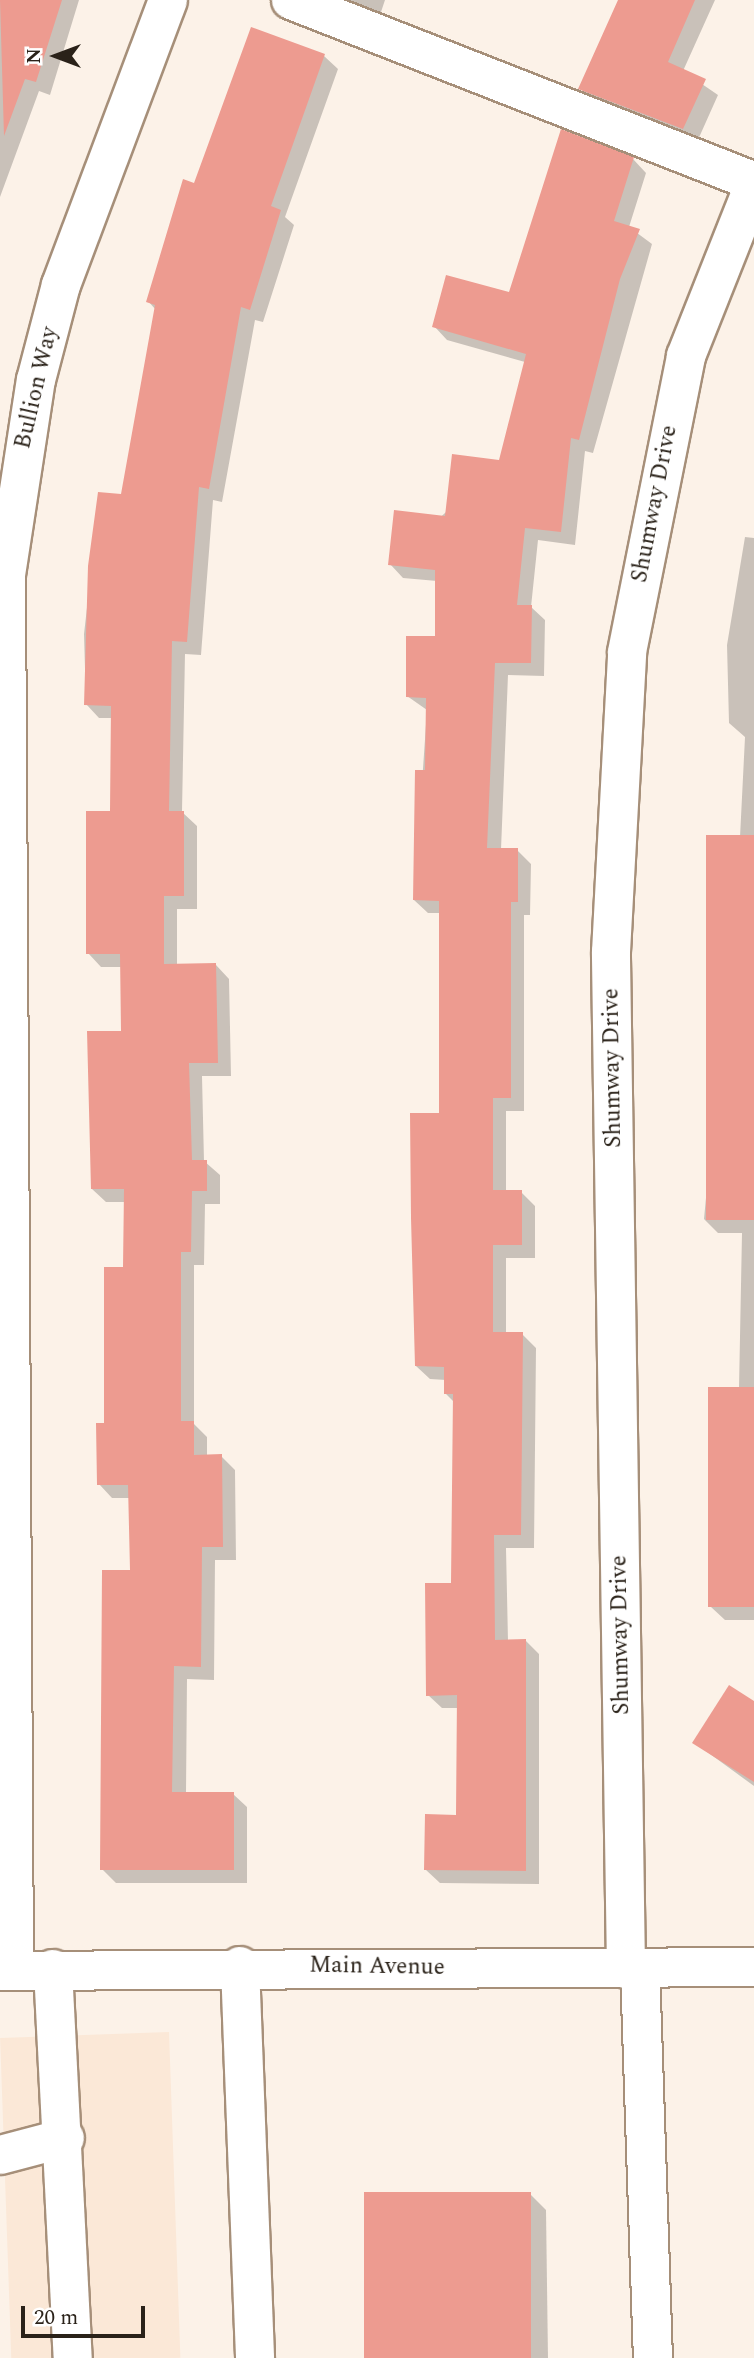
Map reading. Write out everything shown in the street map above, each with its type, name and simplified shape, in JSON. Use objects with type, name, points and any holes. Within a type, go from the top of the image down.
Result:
[{"type":"street","name":"Bullion Way","points":[[7,1971],[6,575],[17,477],[61,285],[168,0]]},
{"type":"street","points":[[291,0],[751,200]]},
{"type":"street","name":"Shumway Drive","points":[[653,2358],[633,1969],[611,952],[625,678],[686,356],[751,200]]},
{"type":"street","name":"Main Avenue","points":[[7,1971],[240,1966],[633,1969],[754,1967]]},
{"type":"street","points":[[240,1966],[255,2358]]},
{"type":"street","points":[[53,1969],[65,2138],[73,2358]]},
{"type":"street","points":[[0,2155],[65,2138]]},
{"type":"shaded area","points":[[169,2032],[180,2358],[11,2358],[0,2038]]},
{"type":"building","points":[[0,0],[62,0],[36,82],[25,79],[4,136]]},
{"type":"building","points":[[618,0],[695,0],[668,62],[706,79],[683,129],[578,89]]},
{"type":"building","points":[[251,27],[325,54],[271,206],[281,210],[250,310],[241,307],[209,489],[199,487],[187,642],[172,641],[169,811],[184,811],[184,896],[164,896],[164,964],[216,963],[218,1063],[189,1063],[192,1160],[207,1160],[207,1191],[192,1191],[191,1252],[181,1252],[181,1421],[194,1421],[194,1455],[222,1454],[223,1547],[202,1547],[201,1667],[174,1666],[172,1792],[234,1792],[234,1870],[100,1870],[102,1570],[130,1570],[128,1485],[97,1485],[96,1423],[104,1423],[104,1267],[123,1267],[124,1189],[91,1189],[87,1031],[121,1031],[120,954],[86,954],[86,811],[110,811],[111,706],[84,705],[88,566],[98,492],[121,494],[155,305],[146,302],[183,179],[194,183]]},
{"type":"building","points":[[561,129],[634,157],[614,221],[640,229],[620,279],[579,440],[571,438],[561,532],[525,528],[517,605],[532,605],[531,663],[495,663],[487,848],[518,848],[518,902],[511,902],[511,1098],[493,1098],[493,1190],[522,1190],[522,1245],[493,1245],[493,1332],[523,1332],[521,1535],[494,1535],[495,1640],[526,1639],[526,1871],[424,1870],[425,1814],[456,1815],[457,1695],[426,1696],[425,1583],[451,1583],[453,1394],[444,1394],[444,1367],[415,1366],[411,1218],[410,1113],[439,1113],[439,901],[413,900],[415,770],[425,770],[426,698],[406,697],[406,636],[435,636],[435,570],[388,565],[394,510],[445,516],[452,454],[499,460],[526,354],[432,327],[446,275],[509,292]]},
{"type":"building","points":[[706,835],[754,835],[754,1220],[706,1220]]},
{"type":"building","points":[[708,1387],[754,1387],[754,1607],[708,1607]]},
{"type":"building","points":[[729,1685],[754,1701],[754,1782],[692,1743]]},
{"type":"building","points":[[364,2192],[531,2192],[531,2358],[364,2358]]}]
